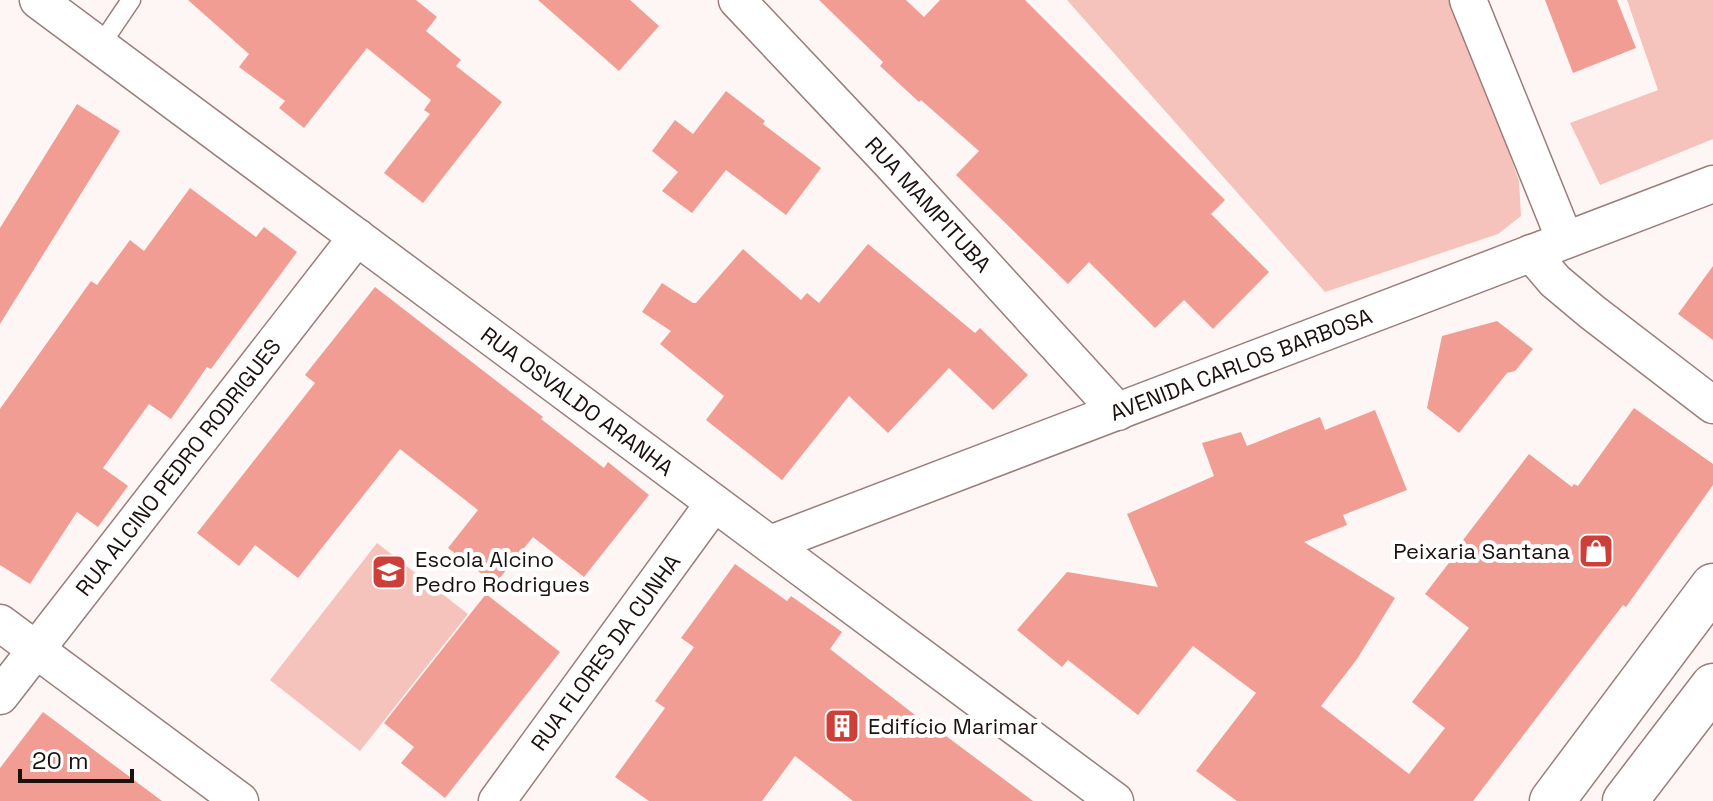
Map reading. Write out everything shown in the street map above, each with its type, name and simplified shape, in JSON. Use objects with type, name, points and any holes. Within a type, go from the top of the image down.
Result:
[{"type":"main road","points":[[1552,801],[1713,586]]},
{"type":"main road","points":[[1625,801],[1713,686]]},
{"type":"street","name":"RUA OSVALDO ARANHA","points":[[38,0],[1115,801]]},
{"type":"street","name":"RUA MAMPITUBA","points":[[737,0],[1118,412]]},
{"type":"street","points":[[1468,0],[1565,240]]},
{"type":"street","name":"AVENIDA CARLOS BARBOSA","points":[[770,544],[1713,184]]},
{"type":"street","name":"RUA ALCINO PEDRO RODRIGUES","points":[[0,696],[357,237]]},
{"type":"street","points":[[1531,253],[1564,289],[1713,405]]},
{"type":"street","name":"RUA FLORES DA CUNHA","points":[[497,801],[714,503]]},
{"type":"street","points":[[0,623],[240,801]]},
{"type":"lane","points":[[100,46],[131,0]]},
{"type":"shaded area","points":[[1067,0],[1455,0],[1519,181],[1521,216],[1498,234],[1325,292]]},
{"type":"shaded area","points":[[1627,0],[1713,0],[1713,139],[1600,185],[1570,123],[1658,90]]},
{"type":"shaded area","points":[[377,543],[468,614],[360,751],[270,680]]},
{"type":"building","points":[[188,0],[416,0],[437,17],[426,31],[461,60],[456,66],[502,102],[423,203],[384,173],[430,114],[424,110],[431,100],[367,48],[304,128],[279,108],[285,101],[239,67],[249,54]]},
{"type":"building","points":[[538,0],[630,0],[659,26],[619,71]]},
{"type":"building","points":[[819,0],[906,0],[924,17],[940,0],[1025,0],[1225,200],[1211,214],[1269,272],[1213,329],[1184,300],[1155,328],[1089,262],[1068,284],[956,175],[979,151],[880,66],[883,62]]},
{"type":"building","points":[[1545,0],[1617,0],[1636,48],[1573,73]]},
{"type":"building","points":[[726,91],[821,168],[786,215],[726,170],[692,213],[662,191],[678,172],[652,151],[675,120],[693,134]]},
{"type":"building","points":[[77,104],[120,131],[0,324],[0,228]]},
{"type":"building","points":[[190,188],[256,237],[264,227],[297,252],[211,369],[207,367],[171,419],[149,404],[103,468],[128,486],[98,527],[77,512],[30,584],[0,565],[0,409],[91,281],[97,285],[130,240],[144,251]]},
{"type":"building","points":[[868,244],[975,333],[980,328],[1028,375],[993,410],[949,368],[888,433],[849,396],[782,480],[706,420],[724,396],[660,344],[671,331],[642,312],[662,283],[696,303],[743,249],[801,300],[807,293],[819,303]]},
{"type":"building","points":[[1713,266],[1713,340],[1678,314]]},
{"type":"building","points":[[375,287],[604,468],[608,462],[649,495],[584,577],[533,537],[495,584],[448,548],[478,510],[400,449],[298,578],[255,545],[239,566],[197,533],[315,383],[305,375]]},
{"type":"building","points":[[1497,321],[1533,349],[1515,371],[1507,373],[1459,433],[1427,408],[1442,336]]},
{"type":"building","points":[[1634,408],[1713,464],[1713,485],[1626,607],[1623,605],[1473,801],[1237,801],[1196,771],[1256,693],[1193,646],[1138,715],[1068,660],[1062,667],[1017,630],[1067,572],[1158,587],[1127,514],[1214,476],[1202,443],[1241,432],[1247,446],[1320,417],[1325,430],[1375,410],[1407,490],[1343,515],[1347,525],[1304,542],[1395,598],[1357,659],[1321,706],[1409,774],[1445,728],[1412,702],[1469,628],[1425,594],[1529,454],[1572,487],[1574,484],[1578,486]]},
{"type":"building","points":[[735,564],[787,601],[791,596],[842,632],[830,649],[1033,801],[853,801],[795,756],[762,801],[649,801],[615,777],[665,708],[655,701],[694,647],[681,638]]},
{"type":"building","points":[[486,594],[560,652],[445,798],[401,763],[414,747],[384,723]]},
{"type":"building","points":[[43,712],[162,801],[0,801],[0,768]]},
{"type":"place","name":"Peixaria Santana","points":[[1596,551]]},
{"type":"place","name":"Escola Alcino Pedro Rodrigues","points":[[389,572]]},
{"type":"place","name":"Edifício Marimar","points":[[842,726]]}]
